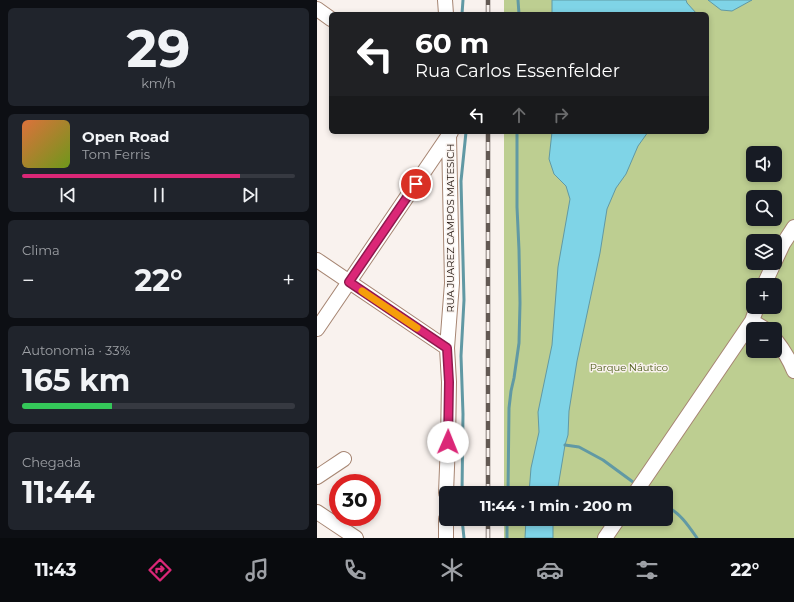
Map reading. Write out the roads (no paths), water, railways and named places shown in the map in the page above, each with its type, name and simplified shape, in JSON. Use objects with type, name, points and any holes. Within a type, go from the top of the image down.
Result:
[{"type":"street","points":[[445,0],[446,12]]},
{"type":"street","points":[[317,9],[329,18]]},
{"type":"street","points":[[317,330],[450,134]]},
{"type":"street","name":"RUA JUAREZ CAMPOS MATESICH","points":[[446,486],[449,382],[447,348],[452,283],[450,134]]},
{"type":"street","points":[[782,246],[794,227]]},
{"type":"street","points":[[317,260],[447,348]]},
{"type":"street","points":[[640,486],[752,321],[754,314]]},
{"type":"street","points":[[782,349],[791,362],[794,371]]},
{"type":"street","points":[[317,477],[344,459]]},
{"type":"street","points":[[317,512],[356,538]]},
{"type":"street","points":[[446,526],[446,538]]},
{"type":"street","points":[[605,538],[613,526]]},
{"type":"water","points":[[552,0],[686,0],[695,12],[552,12]]},
{"type":"water","points":[[708,0],[752,0],[732,11],[721,10]]},
{"type":"water","points":[[552,134],[647,134],[638,146],[626,174],[616,188],[607,209],[600,253],[577,361],[569,411],[568,435],[558,486],[530,486],[531,468],[539,432],[538,412],[552,345],[558,267],[570,199],[566,186],[554,174],[549,159]]},
{"type":"water","points":[[526,526],[553,526],[553,538],[525,538]]},
{"type":"waterway","points":[[462,12],[463,0]]},
{"type":"waterway","points":[[518,0],[519,12]]},
{"type":"waterway","points":[[462,486],[463,414],[461,356],[464,300],[461,181],[466,134]]},
{"type":"waterway","points":[[508,486],[509,408],[519,343],[520,303],[517,207],[517,134]]},
{"type":"waterway","points":[[565,445],[579,447],[603,460],[633,482]]},
{"type":"waterway","points":[[673,511],[687,524],[697,538]]},
{"type":"waterway","points":[[463,526],[464,538]]},
{"type":"waterway","points":[[507,526],[507,538]]},
{"type":"railway","points":[[488,0],[488,12]]},
{"type":"railway","points":[[488,134],[488,486]]},
{"type":"railway","points":[[488,526],[488,538]]},
{"type":"park label","name":"Parque Náutico","points":[[629,367]]}]
